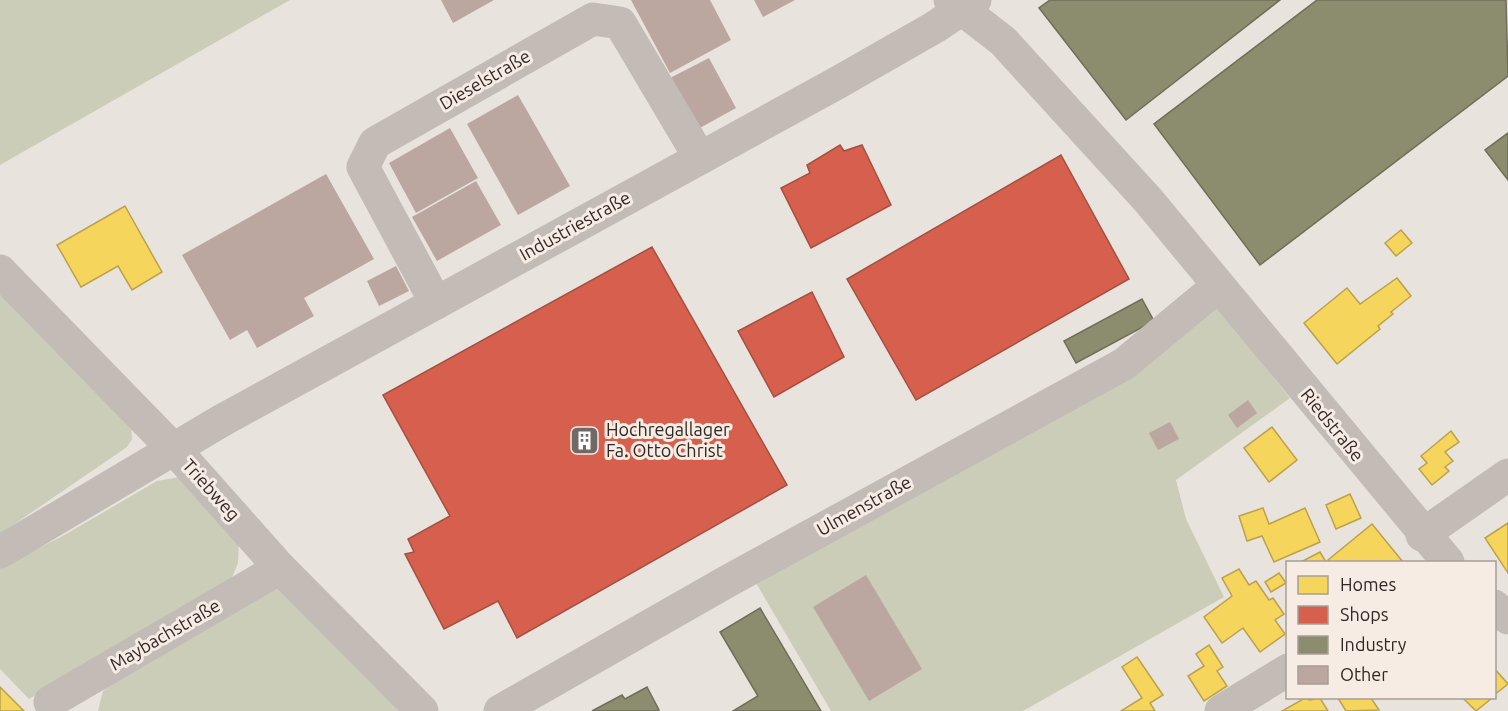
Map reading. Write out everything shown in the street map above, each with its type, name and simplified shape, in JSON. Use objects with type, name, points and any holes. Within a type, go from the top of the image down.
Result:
[{"type":"street","name":"Industriestraße","points":[[0,552],[174,449],[896,51],[962,3]]},
{"type":"street","name":"Riedstraße","points":[[962,3],[1004,41],[1148,200],[1422,535],[1447,561]]},
{"type":"street","name":"Dieselstraße","points":[[436,303],[363,167],[375,143],[592,19],[620,23],[700,158]]},
{"type":"street","name":"Triebweg","points":[[0,271],[174,449],[280,568],[422,711]]},
{"type":"street","name":"Ulmenstraße","points":[[500,711],[728,581],[1124,364],[1218,286]]},
{"type":"street","points":[[1422,535],[1508,475]]},
{"type":"street","name":"Maybachstraße","points":[[50,702],[280,568]]},
{"type":"street","points":[[1496,608],[1508,618]]},
{"type":"street","points":[[1221,711],[1286,671]]},
{"type":"green space","points":[[0,0],[290,0],[0,165]]},
{"type":"green space","points":[[0,281],[131,425],[132,439],[127,447],[0,534]]},
{"type":"green space","points":[[1204,290],[1290,398],[1176,480],[1186,519],[1224,597],[1023,711],[831,711],[742,559],[1126,352]]},
{"type":"green space","points":[[180,477],[239,540],[238,563],[231,580],[29,699],[0,669],[0,567],[61,537],[157,481]]},
{"type":"green space","points":[[283,586],[410,711],[98,711],[103,691],[123,676],[267,588]]},
{"type":"building: Homes","points":[[125,206],[162,272],[132,290],[118,266],[81,287],[57,245]]},
{"type":"building: Homes","points":[[1401,230],[1412,243],[1396,256],[1385,243]]},
{"type":"building: Homes","points":[[1397,278],[1411,296],[1391,312],[1393,314],[1378,326],[1380,329],[1337,364],[1304,323],[1347,288],[1360,304]]},
{"type":"building: Homes","points":[[1272,427],[1297,460],[1269,482],[1244,448]]},
{"type":"building: Homes","points":[[1451,431],[1459,442],[1445,452],[1453,461],[1445,467],[1449,471],[1432,485],[1419,469],[1427,463],[1421,456]]},
{"type":"building: Homes","points":[[1350,494],[1361,518],[1336,529],[1326,505]]},
{"type":"building: Homes","points":[[1263,508],[1269,524],[1305,508],[1320,542],[1274,562],[1262,536],[1247,541],[1239,516]]},
{"type":"building: Homes","points":[[1508,523],[1508,573],[1485,538]]},
{"type":"building: Homes","points":[[1372,524],[1402,561],[1329,561]]},
{"type":"building: Homes","points":[[1320,552],[1325,561],[1303,561]]},
{"type":"building: Homes","points":[[1239,569],[1249,585],[1256,581],[1269,600],[1273,598],[1284,614],[1275,620],[1285,634],[1260,652],[1243,628],[1222,643],[1204,617],[1232,596],[1222,578]]},
{"type":"building: Homes","points":[[1279,573],[1286,583],[1271,592],[1265,582]]},
{"type":"building: Homes","points":[[1209,645],[1223,667],[1217,671],[1227,686],[1204,701],[1188,676],[1204,666],[1196,654]]},
{"type":"building: Homes","points":[[1137,657],[1163,695],[1150,703],[1155,711],[1121,711],[1142,698],[1122,667]]},
{"type":"building: Homes","points":[[1496,670],[1508,684],[1496,693]]},
{"type":"building: Homes","points":[[0,687],[24,711],[0,711]]},
{"type":"building: Homes","points":[[1303,699],[1321,699],[1328,711],[1282,711]]},
{"type":"building: Homes","points":[[1339,699],[1372,699],[1379,710],[1346,711]]},
{"type":"building: Homes","points":[[1464,699],[1491,699],[1476,711]]},
{"type":"building: Shops","points":[[840,145],[844,151],[862,145],[891,205],[811,248],[781,188],[810,173],[807,165]]},
{"type":"building: Shops","points":[[1061,155],[1129,279],[916,400],[847,279]]},
{"type":"building: Shops","name":"Hochregallager Fa. Otto Christ","points":[[652,247],[787,485],[517,638],[498,601],[444,629],[405,554],[414,552],[408,539],[450,516],[383,395]]},
{"type":"building: Shops","points":[[812,292],[844,357],[774,397],[738,331]]},
{"type":"building: Industry","points":[[1050,0],[1280,0],[1126,120],[1039,8]]},
{"type":"building: Industry","points":[[1317,0],[1506,0],[1508,76],[1260,265],[1154,124]]},
{"type":"building: Industry","points":[[1508,133],[1508,180],[1485,150]]},
{"type":"building: Industry","points":[[1142,299],[1154,321],[1076,363],[1064,341]]},
{"type":"building: Industry","points":[[760,608],[821,711],[733,711],[758,696],[720,632]]},
{"type":"building: Industry","points":[[647,687],[659,710],[657,711],[592,711],[622,695],[625,699]]},
{"type":"building: Other","points":[[441,0],[494,0],[453,23]]},
{"type":"building: Other","points":[[631,0],[710,0],[731,40],[670,73]]},
{"type":"building: Other","points":[[754,0],[795,0],[763,17]]},
{"type":"building: Other","points":[[709,58],[736,108],[698,129],[670,78]]},
{"type":"building: Other","points":[[518,95],[570,186],[518,215],[467,124]]},
{"type":"building: Other","points":[[450,128],[478,178],[416,213],[389,163]]},
{"type":"building: Other","points":[[326,174],[374,259],[304,298],[314,316],[257,348],[247,330],[230,340],[182,255]]},
{"type":"building: Other","points":[[476,181],[501,225],[437,261],[412,217]]},
{"type":"building: Other","points":[[396,266],[409,291],[379,306],[367,281]]},
{"type":"building: Other","points":[[1248,400],[1257,413],[1237,428],[1228,415]]},
{"type":"building: Other","points":[[1170,422],[1179,439],[1158,450],[1149,433]]},
{"type":"building: Other","points":[[866,575],[922,669],[869,701],[813,607]]},
{"type":"place","name":"Hochregallager Fa. Otto Christ","points":[[585,440]]}]
